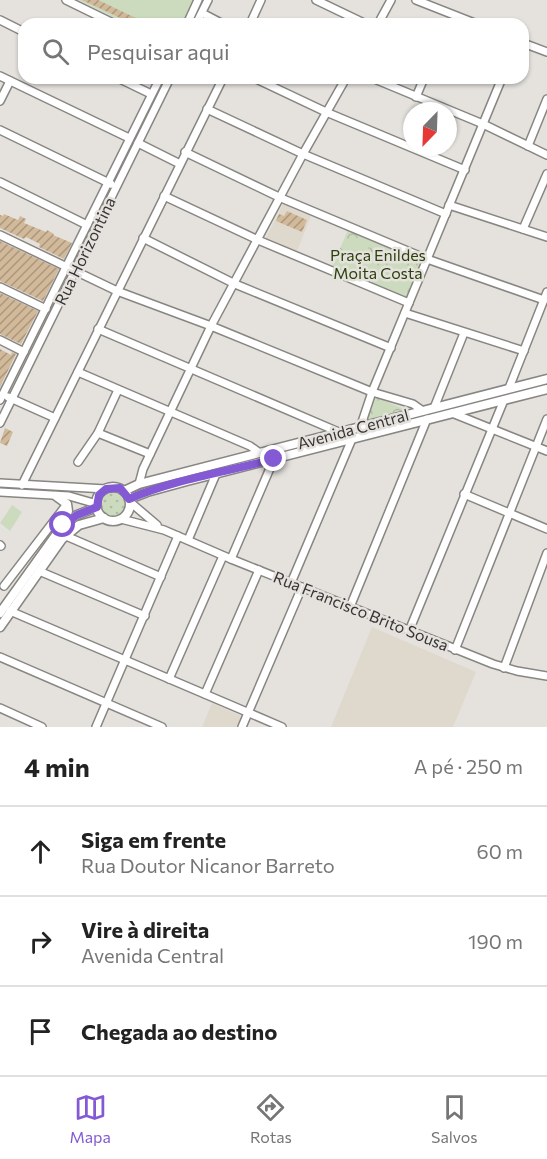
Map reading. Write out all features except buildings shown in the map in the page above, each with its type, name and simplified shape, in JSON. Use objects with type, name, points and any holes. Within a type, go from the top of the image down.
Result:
[{"type":"main road","name":"Avenida Central","points":[[128,497],[140,484],[274,459],[352,439],[425,415],[434,408],[547,379]]},
{"type":"main road","name":"Avenida Central","points":[[128,497],[216,474],[261,453],[341,432],[425,415],[452,413],[547,389]]},
{"type":"main road","points":[[0,627],[66,536],[79,525],[104,518],[121,519],[128,512],[128,497],[115,487],[106,489],[99,495],[97,505],[104,518]]},
{"type":"main road","points":[[0,613],[63,525],[68,511],[67,504],[56,496]]},
{"type":"main road","points":[[63,525],[97,505]]},
{"type":"street","points":[[66,0],[103,18]]},
{"type":"street","points":[[190,18],[198,0]]},
{"type":"street","points":[[200,18],[208,0]]},
{"type":"street","points":[[254,18],[261,0]]},
{"type":"street","points":[[381,18],[391,0]]},
{"type":"street","points":[[416,0],[461,18]]},
{"type":"street","points":[[320,1],[354,18]]},
{"type":"street","points":[[202,14],[210,18]]},
{"type":"street","points":[[449,18],[451,14]]},
{"type":"street","points":[[0,20],[18,29]]},
{"type":"street","points":[[529,45],[547,52]]},
{"type":"street","points":[[0,76],[129,138]]},
{"type":"street","points":[[0,101],[10,81]]},
{"type":"street","points":[[130,84],[151,94]]},
{"type":"street","name":"Rua Horizontina","points":[[1,396],[157,84]]},
{"type":"street","name":"Rua Horizontina","points":[[0,423],[167,84]]},
{"type":"street","points":[[22,484],[220,84]]},
{"type":"street","points":[[267,84],[326,112],[465,170]]},
{"type":"street","points":[[140,484],[141,474],[211,326],[342,84]]},
{"type":"street","points":[[386,84],[483,124],[547,155]]},
{"type":"street","points":[[416,97],[421,84]]},
{"type":"street","points":[[360,428],[372,392],[500,84]]},
{"type":"street","points":[[528,146],[547,99]]},
{"type":"street","points":[[207,109],[303,154],[446,214]]},
{"type":"street","points":[[0,130],[116,187]]},
{"type":"street","points":[[138,143],[180,164]]},
{"type":"street","points":[[185,152],[280,198],[427,259],[546,296],[509,388]]},
{"type":"street","points":[[523,229],[547,174]]},
{"type":"street","points":[[0,182],[87,225]]},
{"type":"street","points":[[164,195],[258,240],[409,303]]},
{"type":"street","points":[[449,206],[547,237]]},
{"type":"street","points":[[0,235],[117,291],[211,326],[372,392],[412,404],[425,415],[350,607]]},
{"type":"street","points":[[143,238],[235,284],[391,348]]},
{"type":"street","points":[[0,287],[46,309]]},
{"type":"street","points":[[405,313],[524,351]]},
{"type":"street","points":[[98,329],[190,370],[341,432]]},
{"type":"street","points":[[434,408],[464,333]]},
{"type":"street","points":[[0,340],[24,352]]},
{"type":"street","points":[[78,372],[250,446],[261,453]]},
{"type":"street","points":[[78,462],[98,433],[118,390]]},
{"type":"street","points":[[1,396],[55,418]]},
{"type":"street","points":[[409,631],[504,400]]},
{"type":"street","points":[[452,413],[547,451]]},
{"type":"street","points":[[455,650],[547,419]]},
{"type":"street","points":[[98,433],[150,454]]},
{"type":"street","points":[[291,583],[352,439]]},
{"type":"street","points":[[231,559],[274,459]]},
{"type":"street","points":[[188,540],[216,474]]},
{"type":"street","points":[[0,483],[106,489]]},
{"type":"street","points":[[0,492],[75,498],[97,505]]},
{"type":"street","points":[[465,494],[547,529]]},
{"type":"street","points":[[128,497],[164,530]]},
{"type":"street","points":[[4,586],[67,504]]},
{"type":"street","points":[[121,519],[164,530]]},
{"type":"street","name":"Rua Francisco Brito Sousa","points":[[164,530],[455,650],[504,668],[547,676]]},
{"type":"street","points":[[66,536],[161,577]]},
{"type":"street","points":[[96,727],[178,536]]},
{"type":"street","points":[[504,668],[547,553]]},
{"type":"street","points":[[169,680],[223,556]]},
{"type":"street","points":[[205,694],[259,570]]},
{"type":"street","points":[[39,571],[145,616]]},
{"type":"street","points":[[242,727],[302,587]]},
{"type":"street","points":[[10,611],[282,727]]},
{"type":"street","points":[[0,657],[162,727]]},
{"type":"street","points":[[0,708],[42,727]]},
{"type":"shaded area","points":[[283,204],[311,216],[297,251],[265,240]]},
{"type":"shaded area","points":[[372,627],[476,672],[453,727],[331,727]]},
{"type":"shaded area","points":[[212,703],[243,717],[239,727],[202,727]]},
{"type":"green space","points":[[79,0],[194,0],[185,18],[115,18]]},
{"type":"green space","name":"Praça Enildes Moita Costa","points":[[348,230],[424,261],[408,299],[332,267]]},
{"type":"green space","points":[[353,236],[370,244],[358,273],[340,265]]},
{"type":"green space","points":[[376,397],[411,412],[365,424]]},
{"type":"green space","points":[[113,491],[122,495],[126,504],[122,513],[113,517],[104,513],[100,504],[104,495]]},
{"type":"green space","points":[[12,505],[22,512],[10,531],[0,523]]},
{"type":"route","points":[[63,525],[77,515],[97,507],[99,495],[111,487],[120,488],[129,499],[147,492],[274,459]]}]
